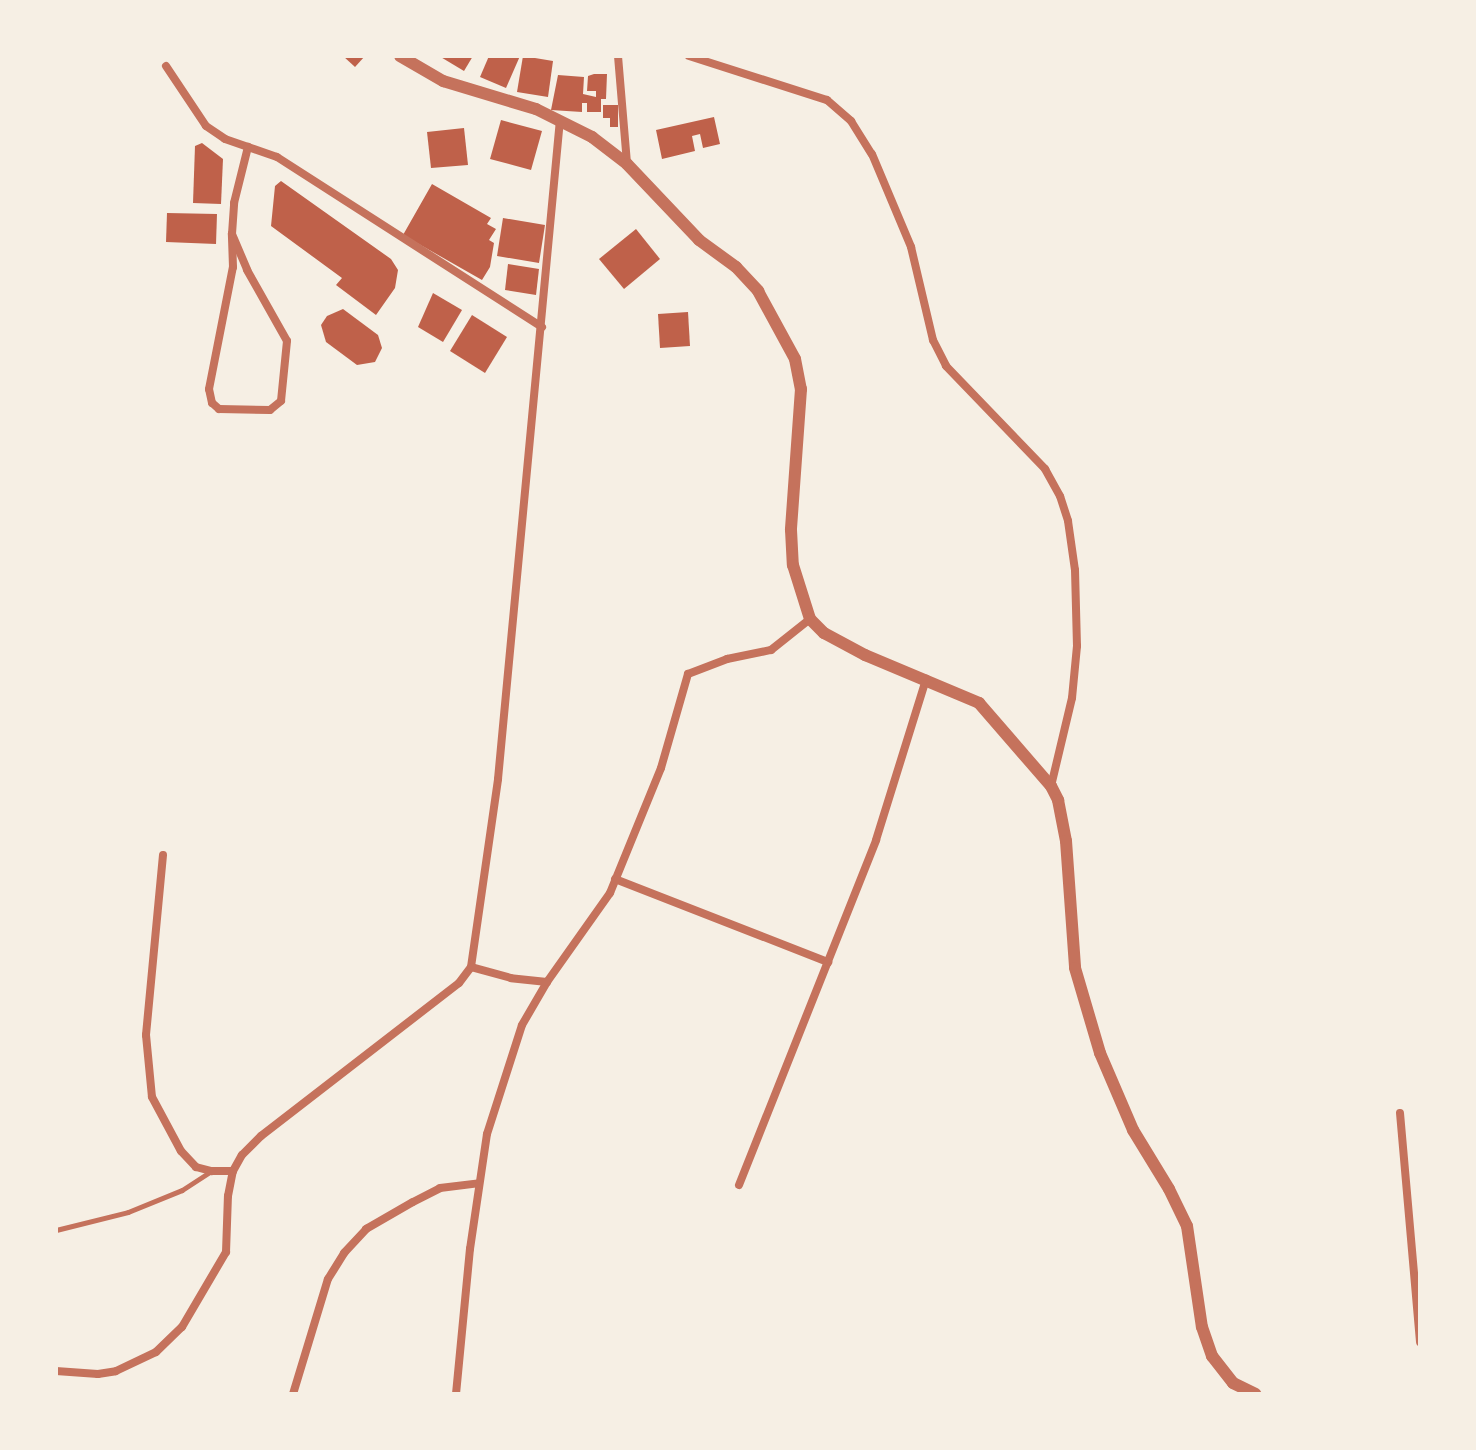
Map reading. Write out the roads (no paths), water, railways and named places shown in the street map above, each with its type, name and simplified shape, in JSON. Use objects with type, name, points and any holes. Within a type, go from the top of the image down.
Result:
[{"type":"street","points":[[400,56],[443,81],[560,119],[592,137],[627,164],[699,240],[736,267],[758,291],[795,359],[801,389],[802,420],[791,530],[793,565],[810,619],[824,633],[865,655],[926,678],[979,703],[1051,786],[1058,800],[1066,841],[1075,968],[1100,1053],[1133,1130],[1187,1226],[1202,1327],[1212,1356],[1233,1383],[1256,1394]]},
{"type":"street","points":[[618,56],[627,164]]},
{"type":"street","points":[[689,56],[827,100],[851,121],[872,154],[911,247],[933,340],[946,366],[1045,469],[1060,496],[1068,521],[1075,570],[1077,646],[1072,698],[1051,786]]},
{"type":"street","points":[[166,66],[206,126],[225,139],[277,157],[542,327]]},
{"type":"street","points":[[56,1371],[98,1374],[137,1364],[156,1352],[182,1327],[226,1252],[228,1196],[233,1171],[242,1155],[261,1136],[459,983],[471,967],[498,779],[560,119]]},
{"type":"street","points":[[232,234],[247,270],[287,341],[281,401],[270,410],[219,409],[212,403],[209,389],[233,267],[232,234],[234,203],[248,147]]},
{"type":"street","points":[[456,1394],[478,1183],[505,1070],[522,1025],[547,982],[593,920],[615,879],[661,768],[688,674],[727,659],[771,650],[810,619]]},
{"type":"street","points":[[739,1185],[876,840],[926,678]]},
{"type":"street","points":[[163,855],[146,1035],[152,1097],[181,1151],[196,1167],[233,1171]]},
{"type":"street","points":[[615,879],[828,962]]},
{"type":"street","points":[[471,967],[511,978],[547,982]]},
{"type":"street","points":[[1400,1113],[1420,1342]]},
{"type":"street","points":[[293,1394],[328,1279],[344,1253],[366,1229],[413,1202],[440,1188],[478,1183]]},
{"type":"lane","points":[[56,1230],[128,1212],[182,1190],[211,1171]]}]
